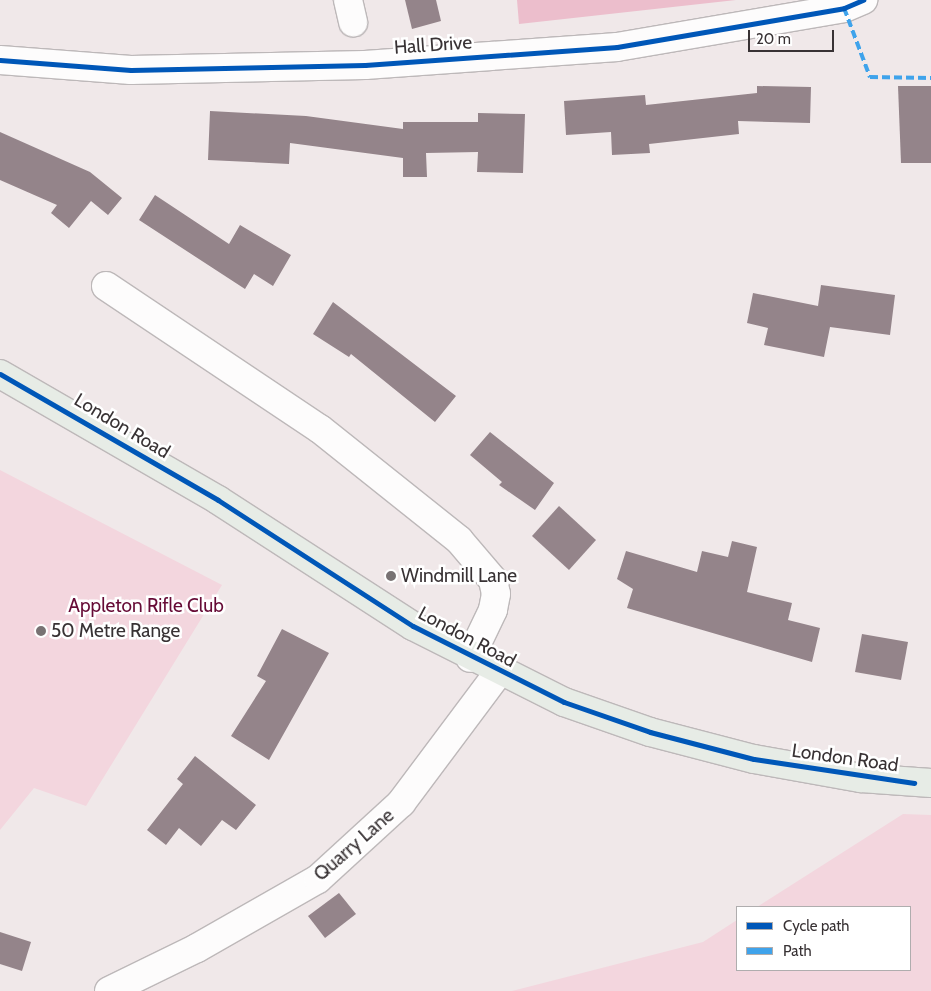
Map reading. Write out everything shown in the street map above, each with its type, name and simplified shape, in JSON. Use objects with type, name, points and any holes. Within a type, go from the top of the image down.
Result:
[{"type":"highway","name":"London Road","points":[[0,374],[218,500],[470,658],[572,705],[700,746],[808,770],[931,783]]},
{"type":"street","name":"Hall Drive","points":[[0,60],[131,70],[452,59],[617,47],[844,8],[863,0]]},
{"type":"street","name":"London Road","points":[[106,286],[320,429],[459,540],[493,580],[496,594],[494,610],[470,658]]},
{"type":"street","name":"Quarry Lane","points":[[109,991],[197,948],[318,879],[401,803],[499,672]]},
{"type":"green space","name":"Appleton Rifle Club","points":[[0,470],[222,585],[86,806],[34,788],[0,830]]},
{"type":"green space","points":[[903,814],[931,815],[931,991],[512,991],[703,942],[736,921],[736,971],[911,971],[911,906],[759,906]]},
{"type":"shaded area","points":[[517,0],[736,0],[519,24]]},
{"type":"building","points":[[405,0],[436,0],[441,21],[412,29]]},
{"type":"building","points":[[757,86],[811,87],[810,123],[738,121],[739,134],[649,144],[650,153],[612,155],[611,132],[566,135],[564,101],[645,95],[646,105],[757,93]]},
{"type":"building","points":[[898,86],[931,86],[931,163],[901,163]]},
{"type":"building","points":[[210,111],[306,116],[403,129],[403,122],[478,122],[478,113],[525,114],[523,173],[477,172],[478,152],[426,153],[427,177],[403,177],[403,158],[290,143],[289,164],[208,160]]},
{"type":"building","points":[[0,132],[90,172],[122,198],[108,215],[91,201],[69,228],[51,213],[57,205],[0,180]]},
{"type":"building","points":[[155,195],[229,244],[240,225],[291,255],[273,286],[254,274],[245,289],[139,220]]},
{"type":"building","points":[[821,285],[895,295],[890,335],[830,327],[824,357],[764,345],[768,328],[747,323],[753,293],[818,306]]},
{"type":"building","points":[[333,302],[456,396],[435,422],[351,354],[349,357],[313,334]]},
{"type":"building","points":[[490,432],[554,483],[535,510],[499,485],[502,482],[470,455]]},
{"type":"building","points":[[559,506],[596,540],[569,570],[532,536]]},
{"type":"building","points":[[732,541],[757,547],[747,592],[792,603],[788,620],[820,628],[812,662],[627,608],[633,589],[617,579],[626,551],[697,572],[702,551],[728,557]]},
{"type":"building","points":[[282,629],[329,653],[269,760],[231,736],[266,681],[257,676]]},
{"type":"building","points":[[862,634],[908,642],[901,680],[855,672]]},
{"type":"building","points":[[195,756],[256,805],[236,830],[222,820],[201,846],[179,828],[166,845],[147,830],[183,784],[177,779]]},
{"type":"building","points":[[339,893],[356,914],[325,938],[308,916]]},
{"type":"building","points":[[0,932],[31,942],[22,971],[0,964]]},
{"type":"marked path","points":[[844,8],[870,77],[931,78]]},
{"type":"cycle path","points":[[0,60],[131,70],[365,65],[617,47],[844,8],[863,0]]},
{"type":"cycle path","points":[[0,374],[218,500],[413,626],[564,702],[650,732],[754,759],[914,783]]},
{"type":"place","name":"Windmill Lane","points":[[391,576]]},
{"type":"place","name":"50 Metre Range","points":[[41,631]]}]
